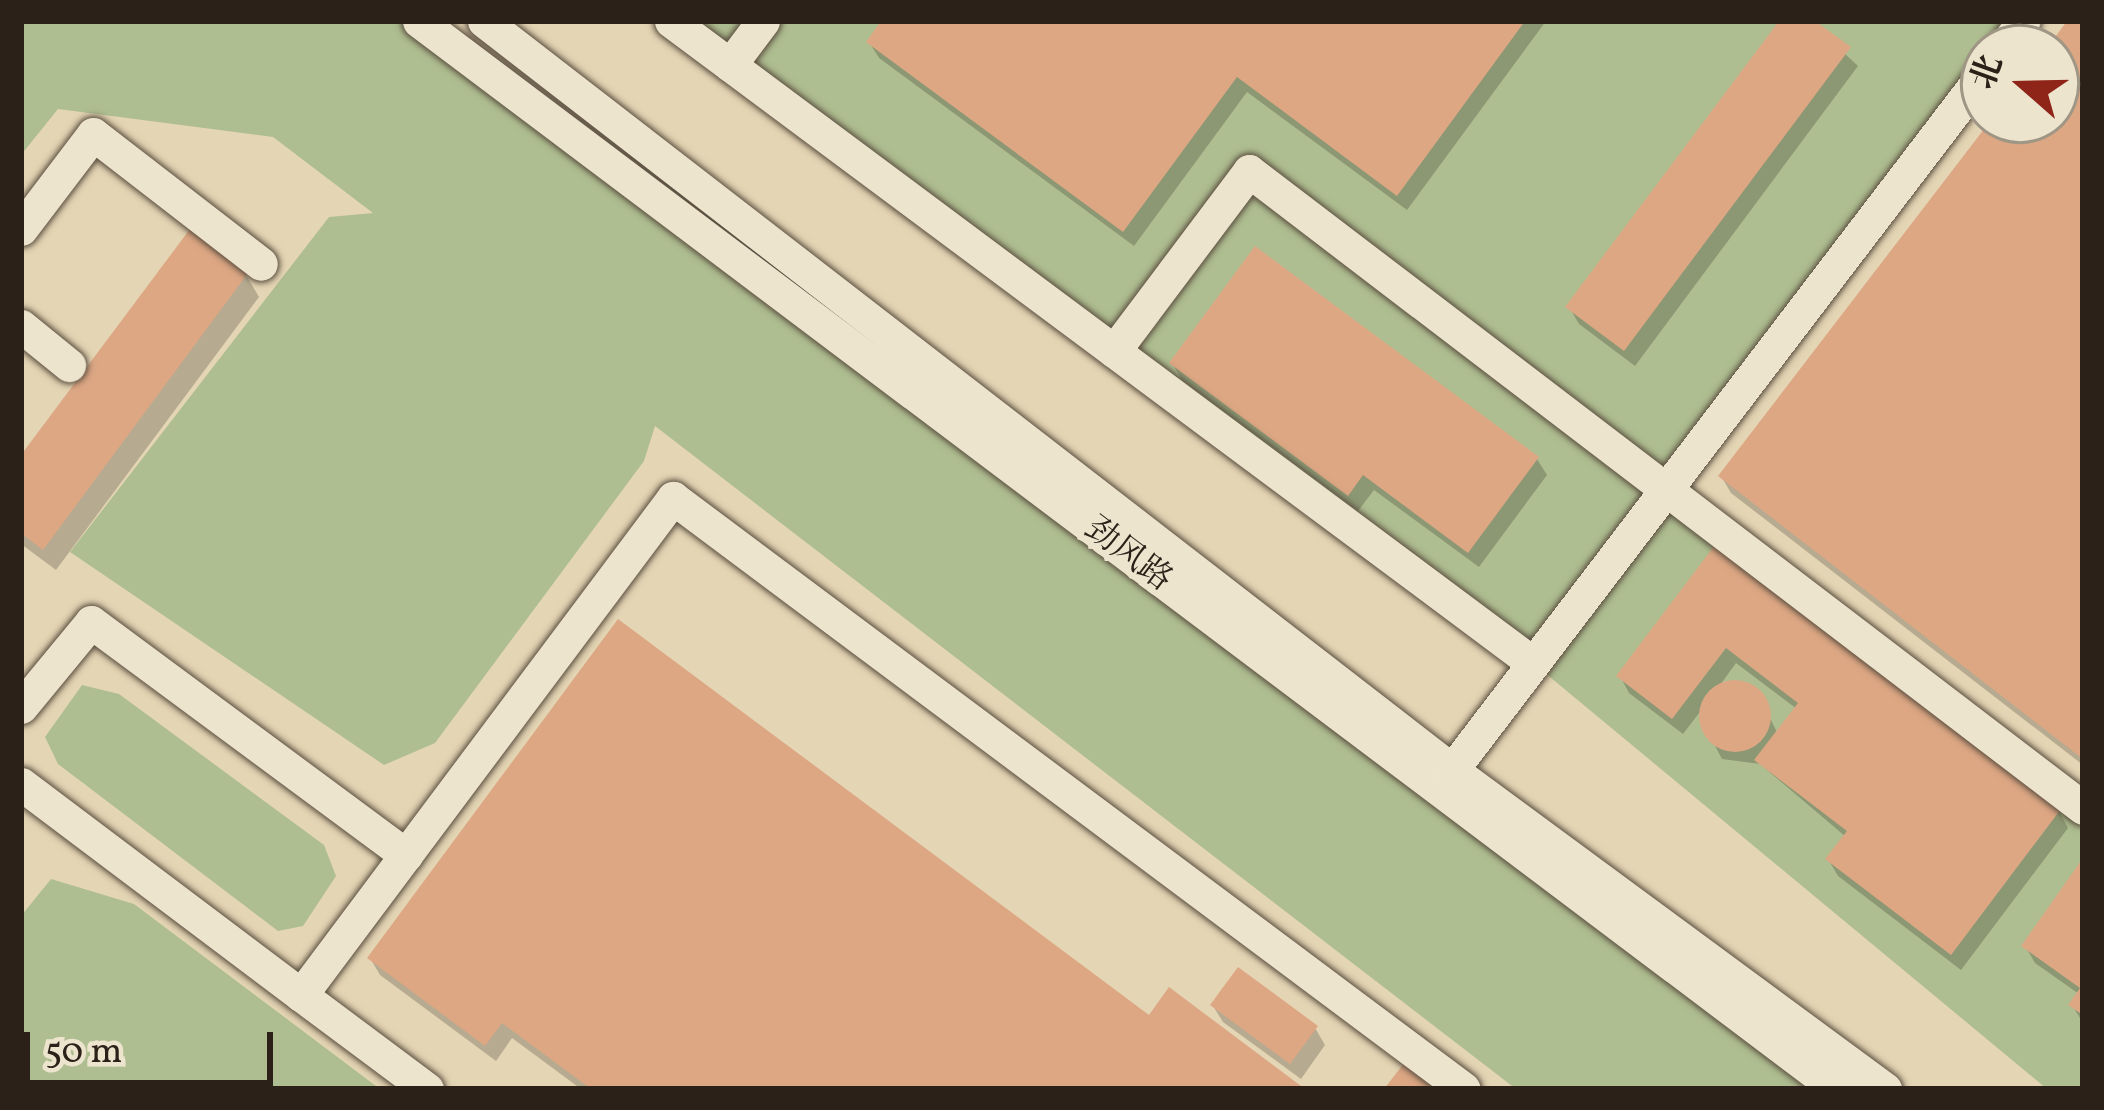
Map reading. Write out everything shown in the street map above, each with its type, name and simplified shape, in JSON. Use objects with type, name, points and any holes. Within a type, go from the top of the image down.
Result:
[{"type":"street","name":"劲风路","points":[[418,21],[1838,1089]]},
{"type":"street","name":"劲风路","points":[[484,21],[1452,770],[1885,1089]]},
{"type":"street","points":[[671,21],[1533,663]]},
{"type":"street","points":[[730,64],[763,21]]},
{"type":"street","points":[[1452,770],[1960,105]]},
{"type":"street","points":[[21,229],[93,134],[261,264]]},
{"type":"street","points":[[1114,351],[1249,171],[1670,487],[2083,808]]},
{"type":"street","points":[[21,326],[69,365]]},
{"type":"street","points":[[301,994],[673,498],[1464,1089]]},
{"type":"street","points":[[21,707],[91,622],[406,855]]},
{"type":"street","points":[[21,784],[427,1089]]},
{"type":"green space","points":[[21,21],[419,21],[1837,1089],[1516,1089],[655,426],[644,461],[435,743],[384,765],[70,552],[329,217],[373,213],[273,137],[58,109],[21,155]]},
{"type":"green space","points":[[671,21],[2023,21],[1960,24],[1960,105],[1670,487],[2083,808],[2083,1089],[2047,1089],[1533,663]]},
{"type":"green space","points":[[82,685],[119,694],[324,845],[336,876],[303,926],[278,931],[58,764],[45,737]]},
{"type":"green space","points":[[51,879],[134,904],[380,1089],[21,1089],[21,916]]},
{"type":"building","points":[[881,21],[1525,21],[1397,196],[1237,77],[1123,232],[866,42]]},
{"type":"building","points":[[1779,21],[1815,21],[1851,47],[1624,351],[1565,307]]},
{"type":"building","points":[[2083,21],[2083,759],[1718,476],[1973,144],[2080,144],[2080,24],[2065,24]]},
{"type":"building","points":[[190,229],[248,273],[43,550],[21,533],[21,455]]},
{"type":"building","points":[[1255,246],[1539,457],[1468,553],[1363,475],[1348,496],[1169,363]]},
{"type":"building","points":[[1715,545],[2061,809],[1951,955],[1825,859],[1847,831],[1754,760],[1798,703],[1726,648],[1672,719],[1616,676]]},
{"type":"building","points":[[618,619],[1149,1015],[1169,987],[1305,1089],[591,1089],[502,1023],[485,1046],[367,958]]},
{"type":"building","points":[[1735,680],[1761,690],[1771,716],[1761,742],[1735,752],[1709,742],[1699,716],[1709,690]]},
{"type":"building","points":[[2083,858],[2083,1015],[2068,1005],[2080,988],[2021,946]]},
{"type":"building","points":[[1238,967],[1318,1026],[1290,1064],[1210,1005]]},
{"type":"building","points":[[1405,1062],[1441,1089],[1384,1089]]}]
